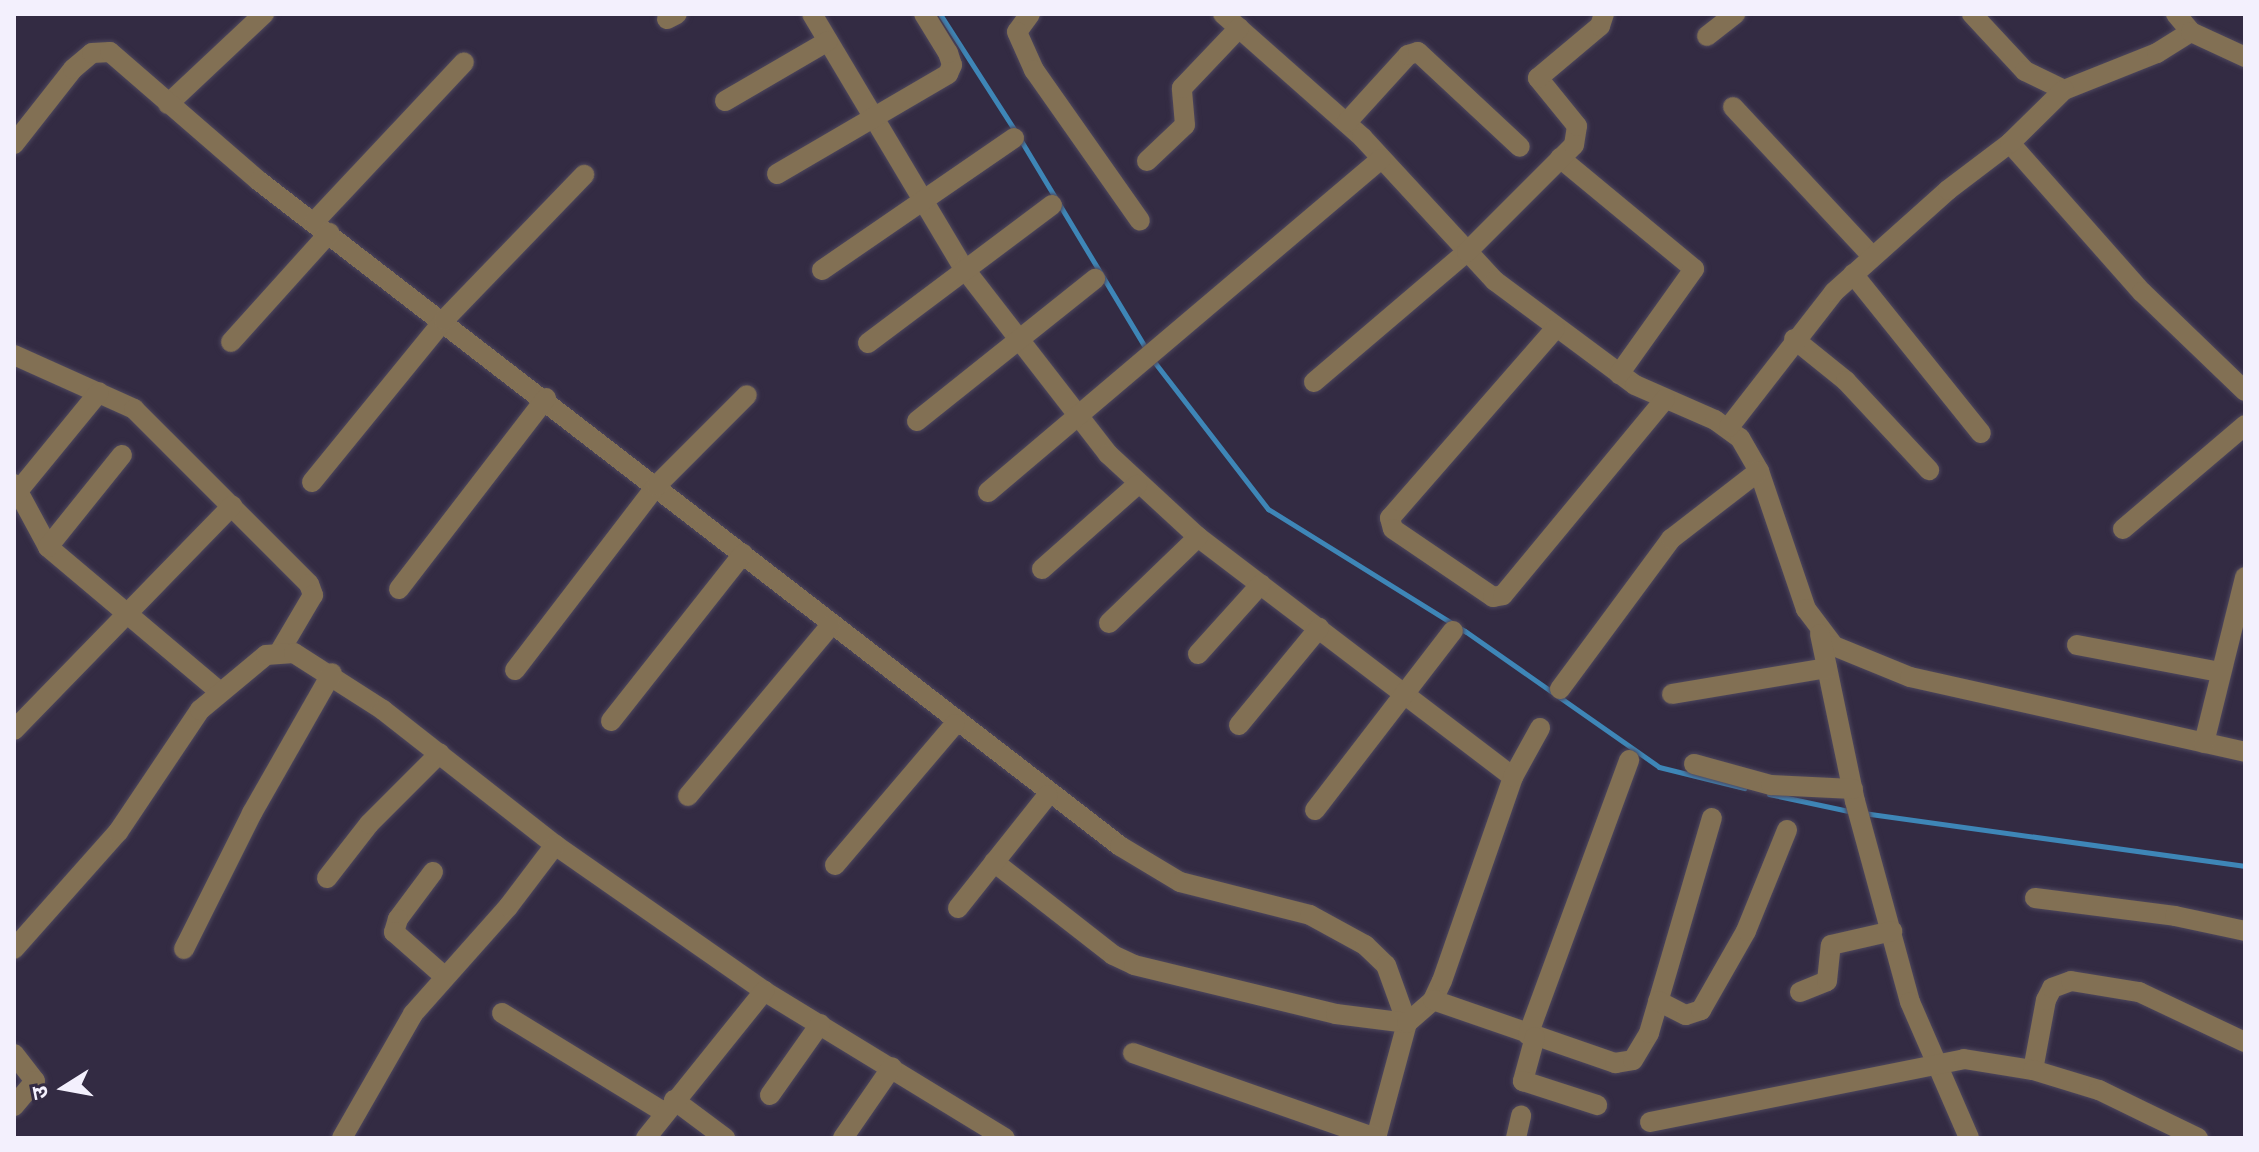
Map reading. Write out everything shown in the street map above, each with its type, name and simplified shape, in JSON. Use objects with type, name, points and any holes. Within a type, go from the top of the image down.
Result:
[{"type":"street","points":[[168,104],[264,14]]},
{"type":"street","points":[[812,14],[963,267],[1078,420],[1137,485],[1198,537],[1513,777]]},
{"type":"street","points":[[777,174],[948,74],[952,65],[948,53],[924,14]]},
{"type":"street","points":[[1030,14],[1017,32],[1034,70],[1140,221]]},
{"type":"street","points":[[1223,14],[1347,122],[1467,252],[1555,329],[1619,374],[1665,399],[1729,427],[1759,471],[1806,609],[1820,634],[1854,795],[1910,1002],[1969,1138]]},
{"type":"street","points":[[1314,382],[1467,252],[1560,158],[1579,132],[1538,78],[1600,26],[1604,14]]},
{"type":"street","points":[[1707,36],[1735,14]]},
{"type":"street","points":[[1972,14],[2025,71],[2064,90]]},
{"type":"street","points":[[2176,14],[2191,32],[2245,57]]},
{"type":"street","points":[[1147,161],[1185,125],[1182,88],[1239,28]]},
{"type":"street","points":[[1729,427],[1794,339],[1853,274],[2010,143],[2064,90],[2157,53],[2191,32]]},
{"type":"street","points":[[725,101],[828,41]]},
{"type":"street","points":[[14,144],[73,69],[101,50],[110,52],[168,104],[321,228],[546,398],[830,626],[1048,795],[1180,882],[1282,906],[1340,929],[1386,965],[1407,1023]]},
{"type":"street","points":[[1347,122],[1408,55],[1418,52],[1520,147]]},
{"type":"street","points":[[231,342],[321,228],[464,62]]},
{"type":"street","points":[[1733,107],[1872,256]]},
{"type":"street","points":[[822,270],[1014,138]]},
{"type":"street","points":[[2010,143],[2142,292],[2245,391]]},
{"type":"street","points":[[1560,158],[1694,269],[1619,374]]},
{"type":"street","points":[[988,492],[1078,420],[1164,341],[1381,159]]},
{"type":"street","points":[[312,482],[444,320],[584,175]]},
{"type":"street","points":[[868,343],[963,267],[1052,205]]},
{"type":"street","points":[[1853,274],[1981,433]]},
{"type":"street","points":[[917,421],[1095,279]]},
{"type":"street","points":[[1555,329],[1390,518],[1393,529],[1493,597],[1503,595],[1665,399]]},
{"type":"street","points":[[1794,339],[1846,381],[1929,470]]},
{"type":"street","points":[[14,355],[134,409],[313,591],[280,651]]},
{"type":"street","points":[[99,392],[15,491],[48,547],[124,616],[219,691]]},
{"type":"street","points":[[515,670],[657,485],[747,395]]},
{"type":"street","points":[[399,589],[546,398]]},
{"type":"street","points":[[2123,529],[2245,425]]},
{"type":"street","points":[[48,547],[122,455]]},
{"type":"street","points":[[1560,689],[1671,539],[1759,471]]},
{"type":"street","points":[[1042,569],[1137,485]]},
{"type":"street","points":[[14,730],[232,506]]},
{"type":"street","points":[[1109,623],[1198,537]]},
{"type":"street","points":[[611,721],[743,554]]},
{"type":"street","points":[[2204,743],[2244,581]]},
{"type":"street","points":[[1198,654],[1261,584]]},
{"type":"street","points":[[688,796],[830,626]]},
{"type":"street","points":[[1239,725],[1319,628]]},
{"type":"street","points":[[1315,810],[1453,631]]},
{"type":"street","points":[[1820,634],[1858,659],[1910,677],[2245,752]]},
{"type":"street","points":[[2077,645],[2220,672]]},
{"type":"street","points":[[14,949],[81,880],[200,710],[219,691],[266,655],[280,651],[294,653],[332,673],[440,753],[555,845],[764,991],[1005,1138]]},
{"type":"street","points":[[1672,694],[1827,668]]},
{"type":"street","points":[[184,949],[252,813],[332,673]]},
{"type":"street","points":[[835,865],[955,724]]},
{"type":"street","points":[[1133,1053],[1376,1138],[1407,1023],[1433,1000],[1513,777],[1540,728]]},
{"type":"street","points":[[327,878],[369,824],[440,753]]},
{"type":"street","points":[[1597,1105],[1523,1081],[1531,1036],[1629,760]]},
{"type":"street","points":[[1694,764],[1771,785],[1854,795]]},
{"type":"street","points":[[958,908],[1048,795]]},
{"type":"street","points":[[1433,1000],[1531,1036],[1625,1063],[1640,1052],[1712,818]]},
{"type":"street","points":[[1658,1001],[1686,1015],[1701,1010],[1746,931],[1787,830]]},
{"type":"street","points":[[342,1138],[393,1042],[443,975],[502,913],[555,845]]},
{"type":"street","points":[[994,862],[1113,955],[1134,965],[1336,1014],[1407,1023]]},
{"type":"street","points":[[433,872],[398,919],[394,932],[443,975]]},
{"type":"street","points":[[2035,898],[2175,916],[2245,931]]},
{"type":"street","points":[[1800,992],[1827,981],[1831,945],[1892,931]]},
{"type":"street","points":[[2033,1070],[2046,1000],[2060,982],[2139,992],[2245,1042]]},
{"type":"street","points":[[646,1138],[764,991]]},
{"type":"street","points":[[502,1013],[725,1138]]},
{"type":"street","points":[[770,1095],[820,1024]]},
{"type":"street","points":[[14,1054],[35,1081],[14,1106]]},
{"type":"street","points":[[1650,1122],[1933,1061],[1980,1060],[2033,1070],[2133,1104],[2198,1138]]},
{"type":"street","points":[[843,1138],[892,1067]]},
{"type":"street","points":[[1516,1138],[1521,1116]]},
{"type":"waterway","points":[[940,14],[1015,131]]},
{"type":"waterway","points":[[1020,139],[1147,350]]},
{"type":"waterway","points":[[1152,359],[1268,509],[1465,631],[1659,767],[1744,788]]},
{"type":"waterway","points":[[1769,794],[1853,812]]},
{"type":"waterway","points":[[1863,813],[2245,866]]}]
